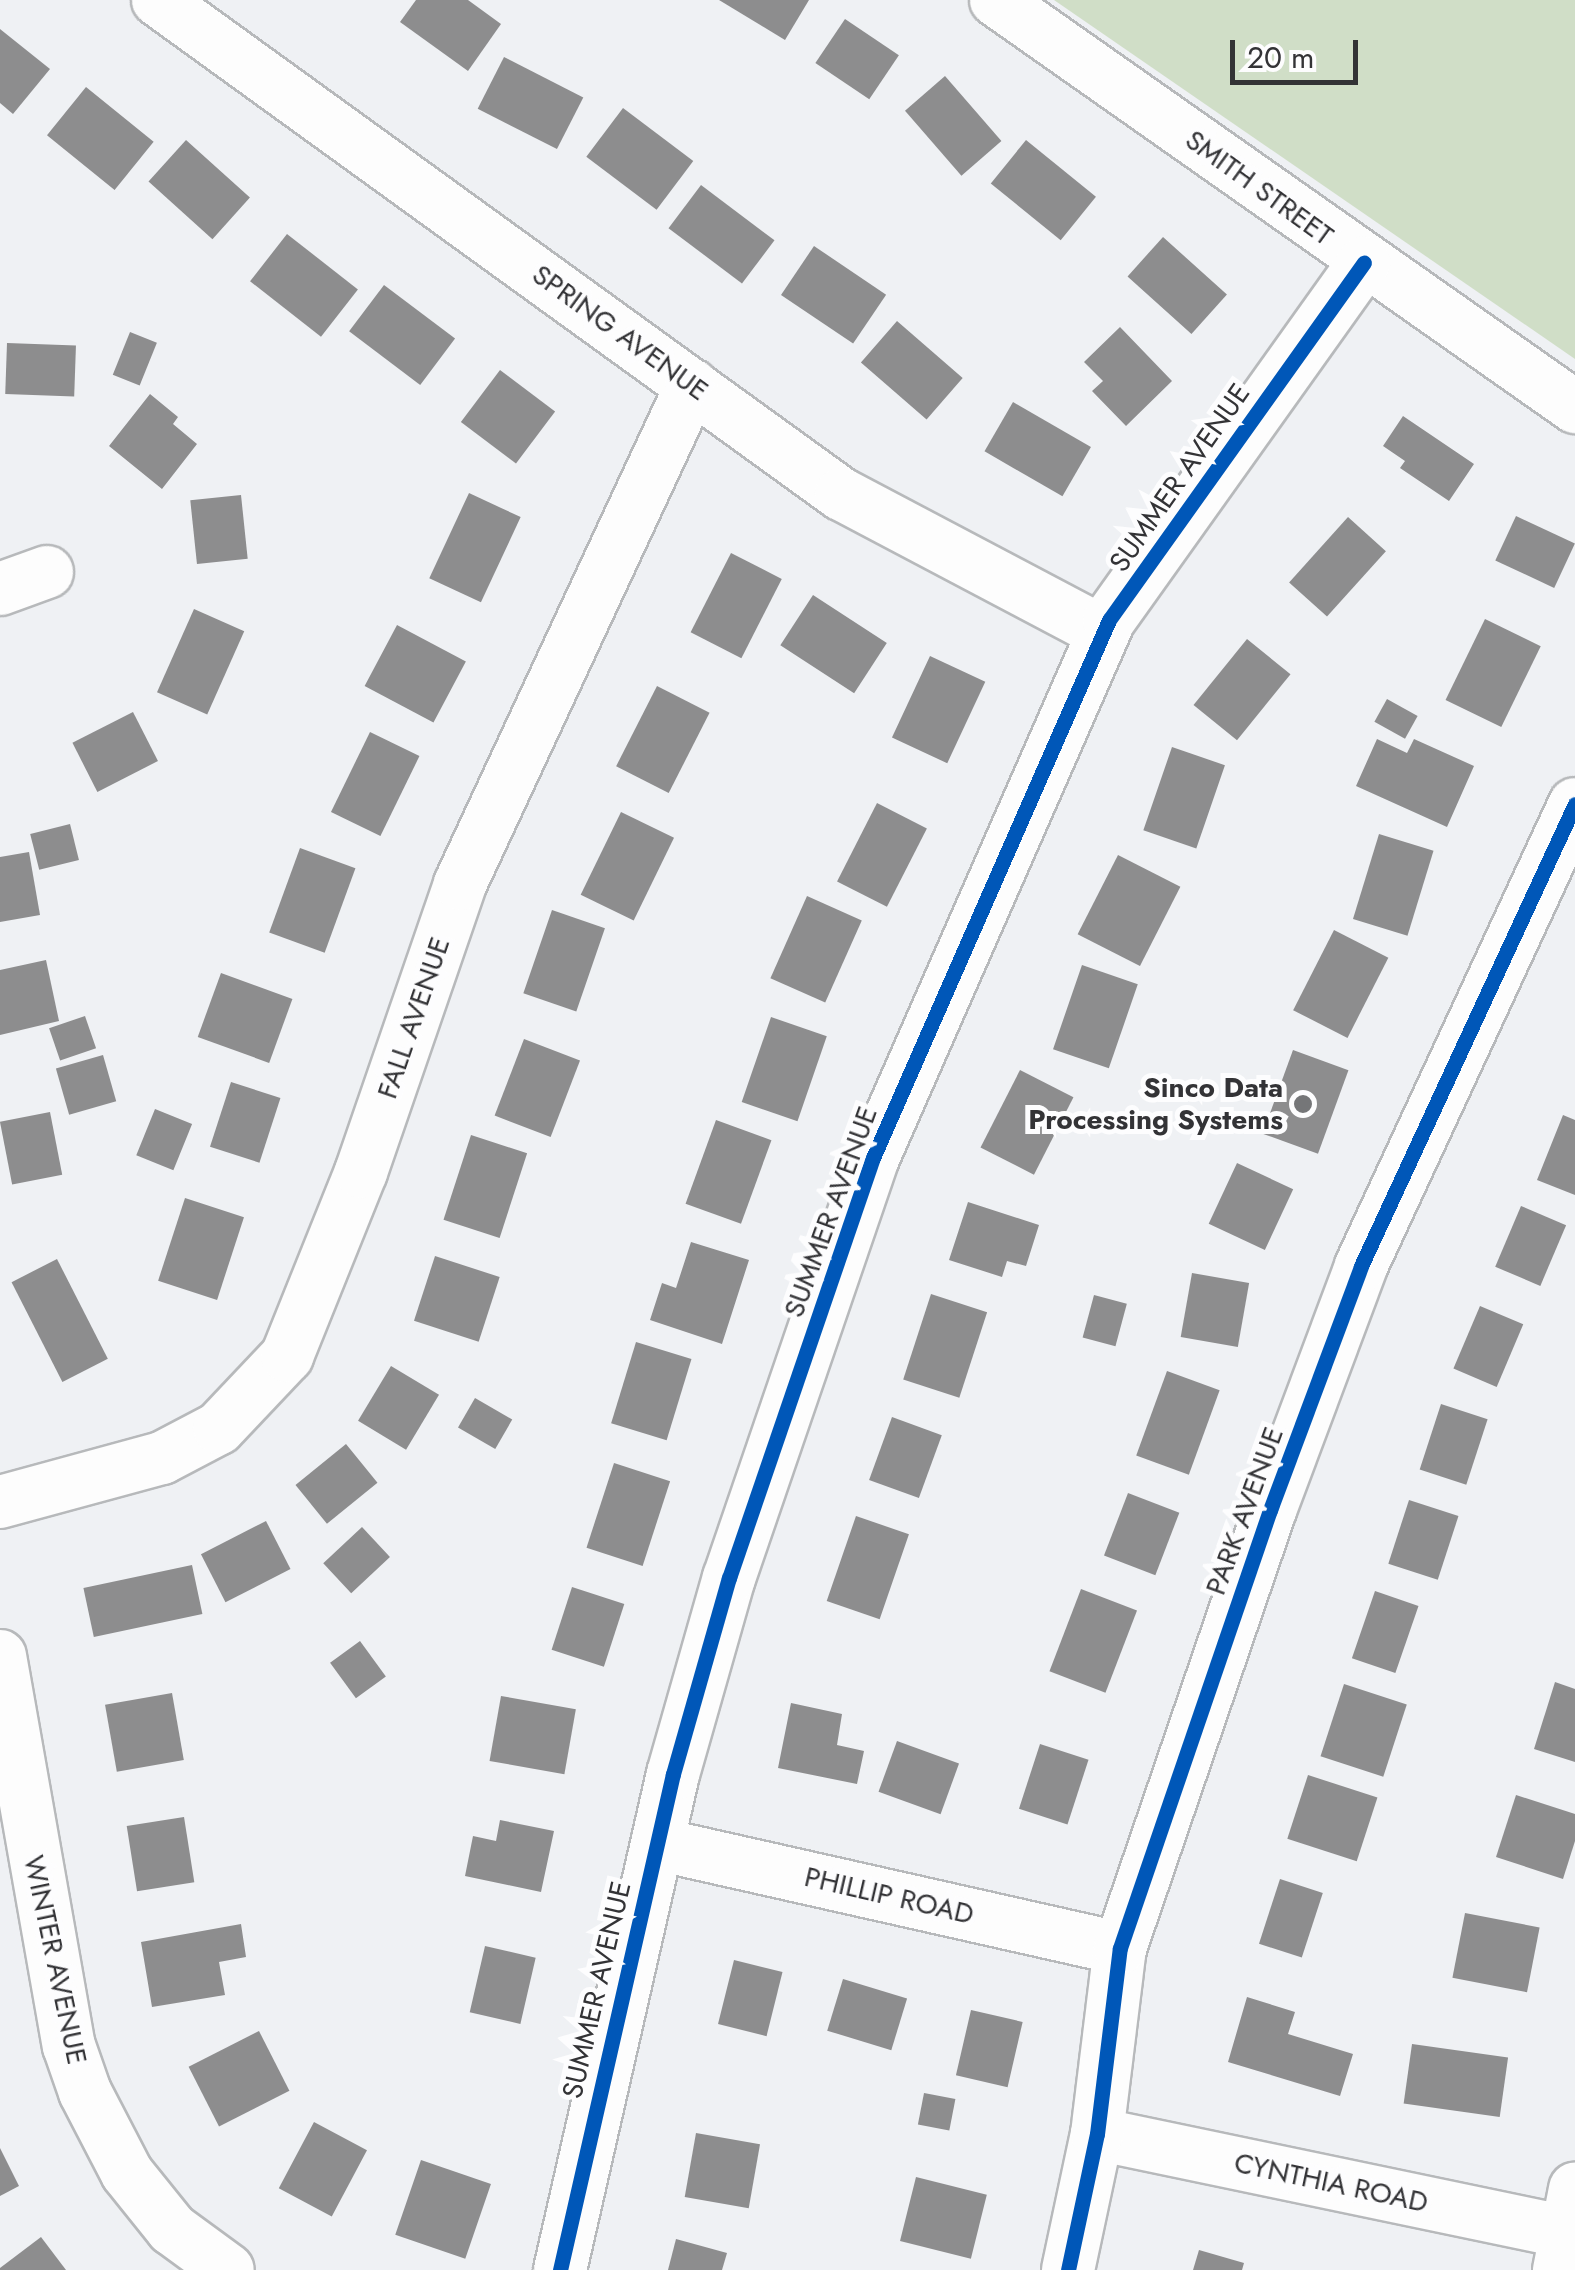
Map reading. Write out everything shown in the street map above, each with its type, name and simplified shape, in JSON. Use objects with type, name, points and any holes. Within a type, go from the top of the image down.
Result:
[{"type":"street","name":"SPRING AVENUE","points":[[158,0],[841,494],[1103,632]]},
{"type":"street","name":"SMITH STREET","points":[[996,0],[1364,263],[1575,407]]},
{"type":"street","name":"SUMMER AVENUE","points":[[560,2270],[657,1844],[728,1578],[872,1160],[1103,632],[1364,263]]},
{"type":"street","name":"FALL AVENUE","points":[[0,1502],[162,1458],[218,1428],[288,1356],[361,1172],[460,884],[692,384]]},
{"type":"street","name":"PARK AVENUE","points":[[1068,2270],[1096,2134],[1120,1948],[1270,1510],[1361,1266],[1575,804]]},
{"type":"street","name":"WINTER AVENUE","points":[[0,1656],[22,1917],[85,2092],[118,2157],[172,2230],[228,2270]]},
{"type":"street","name":"PHILLIP ROAD","points":[[657,1844],[1120,1948]]},
{"type":"street","name":"CYNTHIA ROAD","points":[[1096,2134],[1567,2231]]},
{"type":"green space","points":[[1054,0],[1575,0],[1575,359]]},
{"type":"building","points":[[416,0],[468,0],[501,24],[468,71],[400,22]]},
{"type":"building","points":[[719,0],[809,0],[785,40]]},
{"type":"building","points":[[845,19],[899,55],[869,99],[815,63]]},
{"type":"building","points":[[0,29],[50,69],[13,114],[0,103]]},
{"type":"building","points":[[504,57],[583,97],[557,149],[478,109]]},
{"type":"building","points":[[945,76],[1001,141],[961,176],[905,111]]},
{"type":"building","points":[[86,87],[154,142],[115,190],[47,135]]},
{"type":"building","points":[[623,108],[693,161],[657,210],[586,157]]},
{"type":"building","points":[[186,140],[250,198],[212,239],[149,182]]},
{"type":"building","points":[[1026,140],[1096,197],[1061,240],[991,184]]},
{"type":"building","points":[[701,185],[774,240],[742,283],[669,228]]},
{"type":"building","points":[[287,234],[358,289],[321,337],[250,281]]},
{"type":"building","points":[[1163,237],[1227,295],[1191,334],[1128,276]]},
{"type":"building","points":[[814,246],[886,295],[853,344],[781,295]]},
{"type":"building","points":[[384,285],[455,339],[420,385],[349,331]]},
{"type":"building","points":[[897,321],[963,378],[927,420],[861,363]]},
{"type":"building","points":[[1120,327],[1172,381],[1126,426],[1092,391],[1103,381],[1084,362]]},
{"type":"building","points":[[130,332],[157,343],[140,386],[113,375]]},
{"type":"building","points":[[7,343],[76,345],[74,396],[5,394]]},
{"type":"building","points":[[500,370],[555,412],[516,463],[461,422]]},
{"type":"building","points":[[150,394],[178,417],[173,424],[197,444],[162,489],[109,446]]},
{"type":"building","points":[[1013,402],[1091,447],[1062,496],[984,451]]},
{"type":"building","points":[[1403,416],[1474,464],[1449,501],[1400,468],[1405,461],[1383,446]]},
{"type":"building","points":[[469,493],[521,517],[481,602],[429,578]]},
{"type":"building","points":[[241,495],[248,559],[197,564],[190,500]]},
{"type":"building","points":[[1516,516],[1575,543],[1554,588],[1495,560]]},
{"type":"building","points":[[1348,517],[1386,551],[1327,617],[1289,582]]},
{"type":"building","points":[[731,553],[782,579],[741,658],[691,632]]},
{"type":"building","points":[[813,595],[887,643],[854,693],[780,645]]},
{"type":"building","points":[[194,609],[244,631],[207,715],[157,692]]},
{"type":"building","points":[[1485,619],[1541,646],[1501,727],[1446,700]]},
{"type":"building","points":[[397,625],[466,662],[433,723],[365,686]]},
{"type":"building","points":[[1247,639],[1291,674],[1237,740],[1194,705]]},
{"type":"building","points":[[930,656],[985,682],[947,763],[892,738]]},
{"type":"building","points":[[657,686],[710,713],[669,793],[616,766]]},
{"type":"building","points":[[1387,699],[1418,716],[1405,739],[1374,722]]},
{"type":"building","points":[[133,712],[158,761],[97,792],[72,743]]},
{"type":"building","points":[[370,732],[419,756],[380,836],[331,812]]},
{"type":"building","points":[[1377,739],[1407,753],[1414,739],[1474,766],[1447,827],[1356,786]]},
{"type":"building","points":[[1172,747],[1225,765],[1196,848],[1143,830]]},
{"type":"building","points":[[877,803],[927,828],[887,907],[837,881]]},
{"type":"building","points":[[621,812],[674,838],[634,921],[581,895]]},
{"type":"building","points":[[70,824],[79,860],[39,870],[30,834]]},
{"type":"building","points":[[1379,834],[1434,851],[1407,936],[1353,919]]},
{"type":"building","points":[[300,848],[355,868],[325,953],[269,933]]},
{"type":"building","points":[[29,852],[40,915],[0,922],[0,857]]},
{"type":"building","points":[[1118,855],[1180,887],[1140,966],[1078,934]]},
{"type":"building","points":[[807,896],[862,920],[825,1003],[770,978]]},
{"type":"building","points":[[552,910],[605,928],[576,1011],[523,993]]},
{"type":"building","points":[[1334,930],[1388,958],[1347,1038],[1293,1010]]},
{"type":"building","points":[[46,960],[59,1021],[0,1035],[0,970]]},
{"type":"building","points":[[1082,965],[1138,984],[1109,1068],[1053,1049]]},
{"type":"building","points":[[221,973],[292,999],[269,1063],[198,1037]]},
{"type":"building","points":[[85,1016],[96,1048],[60,1061],[49,1028]]},
{"type":"building","points":[[771,1017],[827,1036],[797,1121],[742,1102]]},
{"type":"building","points":[[524,1039],[580,1061],[551,1137],[495,1116]]},
{"type":"building","points":[[1293,1050],[1348,1070],[1318,1154],[1263,1134]]},
{"type":"building","points":[[103,1055],[116,1101],[69,1115],[56,1069]]},
{"type":"building","points":[[1020,1070],[1073,1097],[1034,1175],[981,1148]]},
{"type":"building","points":[[231,1082],[280,1098],[259,1163],[210,1147]]},
{"type":"building","points":[[155,1109],[192,1124],[173,1170],[136,1155]]},
{"type":"building","points":[[50,1112],[62,1175],[12,1185],[0,1122]]},
{"type":"building","points":[[1563,1115],[1575,1120],[1575,1195],[1537,1180]]},
{"type":"building","points":[[716,1120],[771,1140],[741,1224],[686,1204]]},
{"type":"building","points":[[471,1135],[527,1153],[500,1238],[443,1220]]},
{"type":"building","points":[[1237,1163],[1293,1189],[1265,1250],[1209,1224]]},
{"type":"building","points":[[185,1198],[244,1217],[217,1300],[158,1281]]},
{"type":"building","points":[[968,1202],[1039,1225],[1026,1266],[1007,1261],[1002,1277],[949,1260]]},
{"type":"building","points":[[1521,1206],[1566,1225],[1540,1286],[1495,1267]]},
{"type":"building","points":[[691,1242],[749,1260],[722,1344],[650,1320],[662,1283],[676,1288]]},
{"type":"building","points":[[435,1256],[500,1277],[479,1342],[414,1321]]},
{"type":"building","points":[[57,1259],[108,1359],[62,1382],[12,1282]]},
{"type":"building","points":[[1192,1273],[1249,1283],[1238,1347],[1181,1337]]},
{"type":"building","points":[[931,1294],[987,1312],[959,1398],[903,1380]]},
{"type":"building","points":[[1094,1295],[1127,1304],[1115,1346],[1083,1338]]},
{"type":"building","points":[[1480,1306],[1523,1324],[1497,1387],[1453,1369]]},
{"type":"building","points":[[636,1342],[691,1359],[667,1440],[611,1423]]},
{"type":"building","points":[[391,1366],[439,1395],[406,1450],[358,1421]]},
{"type":"building","points":[[1167,1371],[1220,1390],[1189,1475],[1136,1456]]},
{"type":"building","points":[[475,1398],[512,1420],[495,1449],[458,1427]]},
{"type":"building","points":[[1441,1404],[1488,1419],[1466,1485],[1420,1470]]},
{"type":"building","points":[[892,1417],[942,1435],[919,1498],[869,1480]]},
{"type":"building","points":[[346,1444],[377,1483],[327,1524],[295,1485]]},
{"type":"building","points":[[614,1463],[670,1481],[643,1566],[586,1548]]},
{"type":"building","points":[[1128,1493],[1179,1513],[1155,1575],[1104,1556]]},
{"type":"building","points":[[1409,1500],[1458,1516],[1438,1580],[1388,1564]]},
{"type":"building","points":[[856,1516],[909,1534],[880,1619],[827,1601]]},
{"type":"building","points":[[266,1521],[291,1569],[225,1602],[201,1554]]},
{"type":"building","points":[[362,1527],[390,1557],[351,1593],[323,1563]]},
{"type":"building","points":[[192,1565],[202,1614],[94,1637],[83,1588]]},
{"type":"building","points":[[572,1587],[624,1604],[604,1667],[552,1650]]},
{"type":"building","points":[[1081,1589],[1137,1611],[1105,1693],[1049,1671]]},
{"type":"building","points":[[1375,1591],[1418,1606],[1395,1673],[1352,1658]]},
{"type":"building","points":[[360,1641],[386,1677],[356,1698],[330,1663]]},
{"type":"building","points":[[1555,1682],[1575,1689],[1575,1762],[1534,1749]]},
{"type":"building","points":[[1344,1684],[1407,1704],[1383,1777],[1321,1756]]},
{"type":"building","points":[[172,1693],[184,1760],[117,1772],[105,1705]]},
{"type":"building","points":[[501,1696],[576,1709],[564,1774],[490,1761]]},
{"type":"building","points":[[791,1703],[842,1714],[837,1745],[864,1751],[857,1784],[778,1768]]},
{"type":"building","points":[[897,1741],[959,1764],[941,1814],[879,1792]]},
{"type":"building","points":[[1040,1744],[1089,1760],[1067,1824],[1019,1809]]},
{"type":"building","points":[[1308,1775],[1377,1798],[1357,1861],[1287,1839]]},
{"type":"building","points":[[1516,1795],[1575,1814],[1575,1841],[1563,1879],[1496,1857]]},
{"type":"building","points":[[184,1817],[194,1882],[137,1891],[127,1826]]},
{"type":"building","points":[[500,1820],[554,1831],[541,1892],[465,1876],[473,1836],[496,1841]]},
{"type":"building","points":[[1280,1879],[1323,1893],[1302,1958],[1259,1944]]},
{"type":"building","points":[[1465,1913],[1540,1928],[1527,1992],[1452,1978]]},
{"type":"building","points":[[241,1924],[246,1957],[219,1962],[225,1995],[152,2007],[141,1942]]},
{"type":"building","points":[[485,1946],[536,1958],[520,2024],[470,2012]]},
{"type":"building","points":[[734,1960],[783,1972],[767,2036],[718,2024]]},
{"type":"building","points":[[843,1979],[907,1999],[891,2050],[827,2031]]},
{"type":"building","points":[[1247,1997],[1295,2012],[1288,2034],[1353,2054],[1340,2096],[1228,2062]]},
{"type":"building","points":[[971,2010],[1023,2022],[1008,2087],[956,2075]]},
{"type":"building","points":[[259,2031],[289,2091],[219,2127],[189,2067]]},
{"type":"building","points":[[1412,2044],[1508,2057],[1500,2117],[1404,2103]]},
{"type":"building","points":[[924,2093],[955,2099],[949,2131],[918,2124]]},
{"type":"building","points":[[314,2122],[367,2150],[332,2216],[279,2188]]},
{"type":"building","points":[[696,2133],[760,2144],[749,2208],[685,2197]]},
{"type":"building","points":[[0,2148],[19,2186],[0,2196]]},
{"type":"building","points":[[421,2160],[491,2184],[465,2259],[395,2235]]},
{"type":"building","points":[[916,2177],[987,2195],[971,2259],[900,2241]]},
{"type":"building","points":[[41,2237],[66,2270],[0,2270],[0,2268]]},
{"type":"building","points":[[676,2239],[727,2253],[722,2270],[668,2270]]},
{"type":"building","points":[[1199,2250],[1244,2263],[1242,2270],[1193,2270]]},
{"type":"cycle path","points":[[560,2270],[673,1774],[729,1578],[872,1160],[1109,620],[1364,263]]},
{"type":"cycle path","points":[[1068,2270],[1097,2134],[1120,1948],[1270,1510],[1361,1266],[1575,804]]},
{"type":"place","name":"Sinco Data Processing Systems","points":[[1303,1104]]}]
